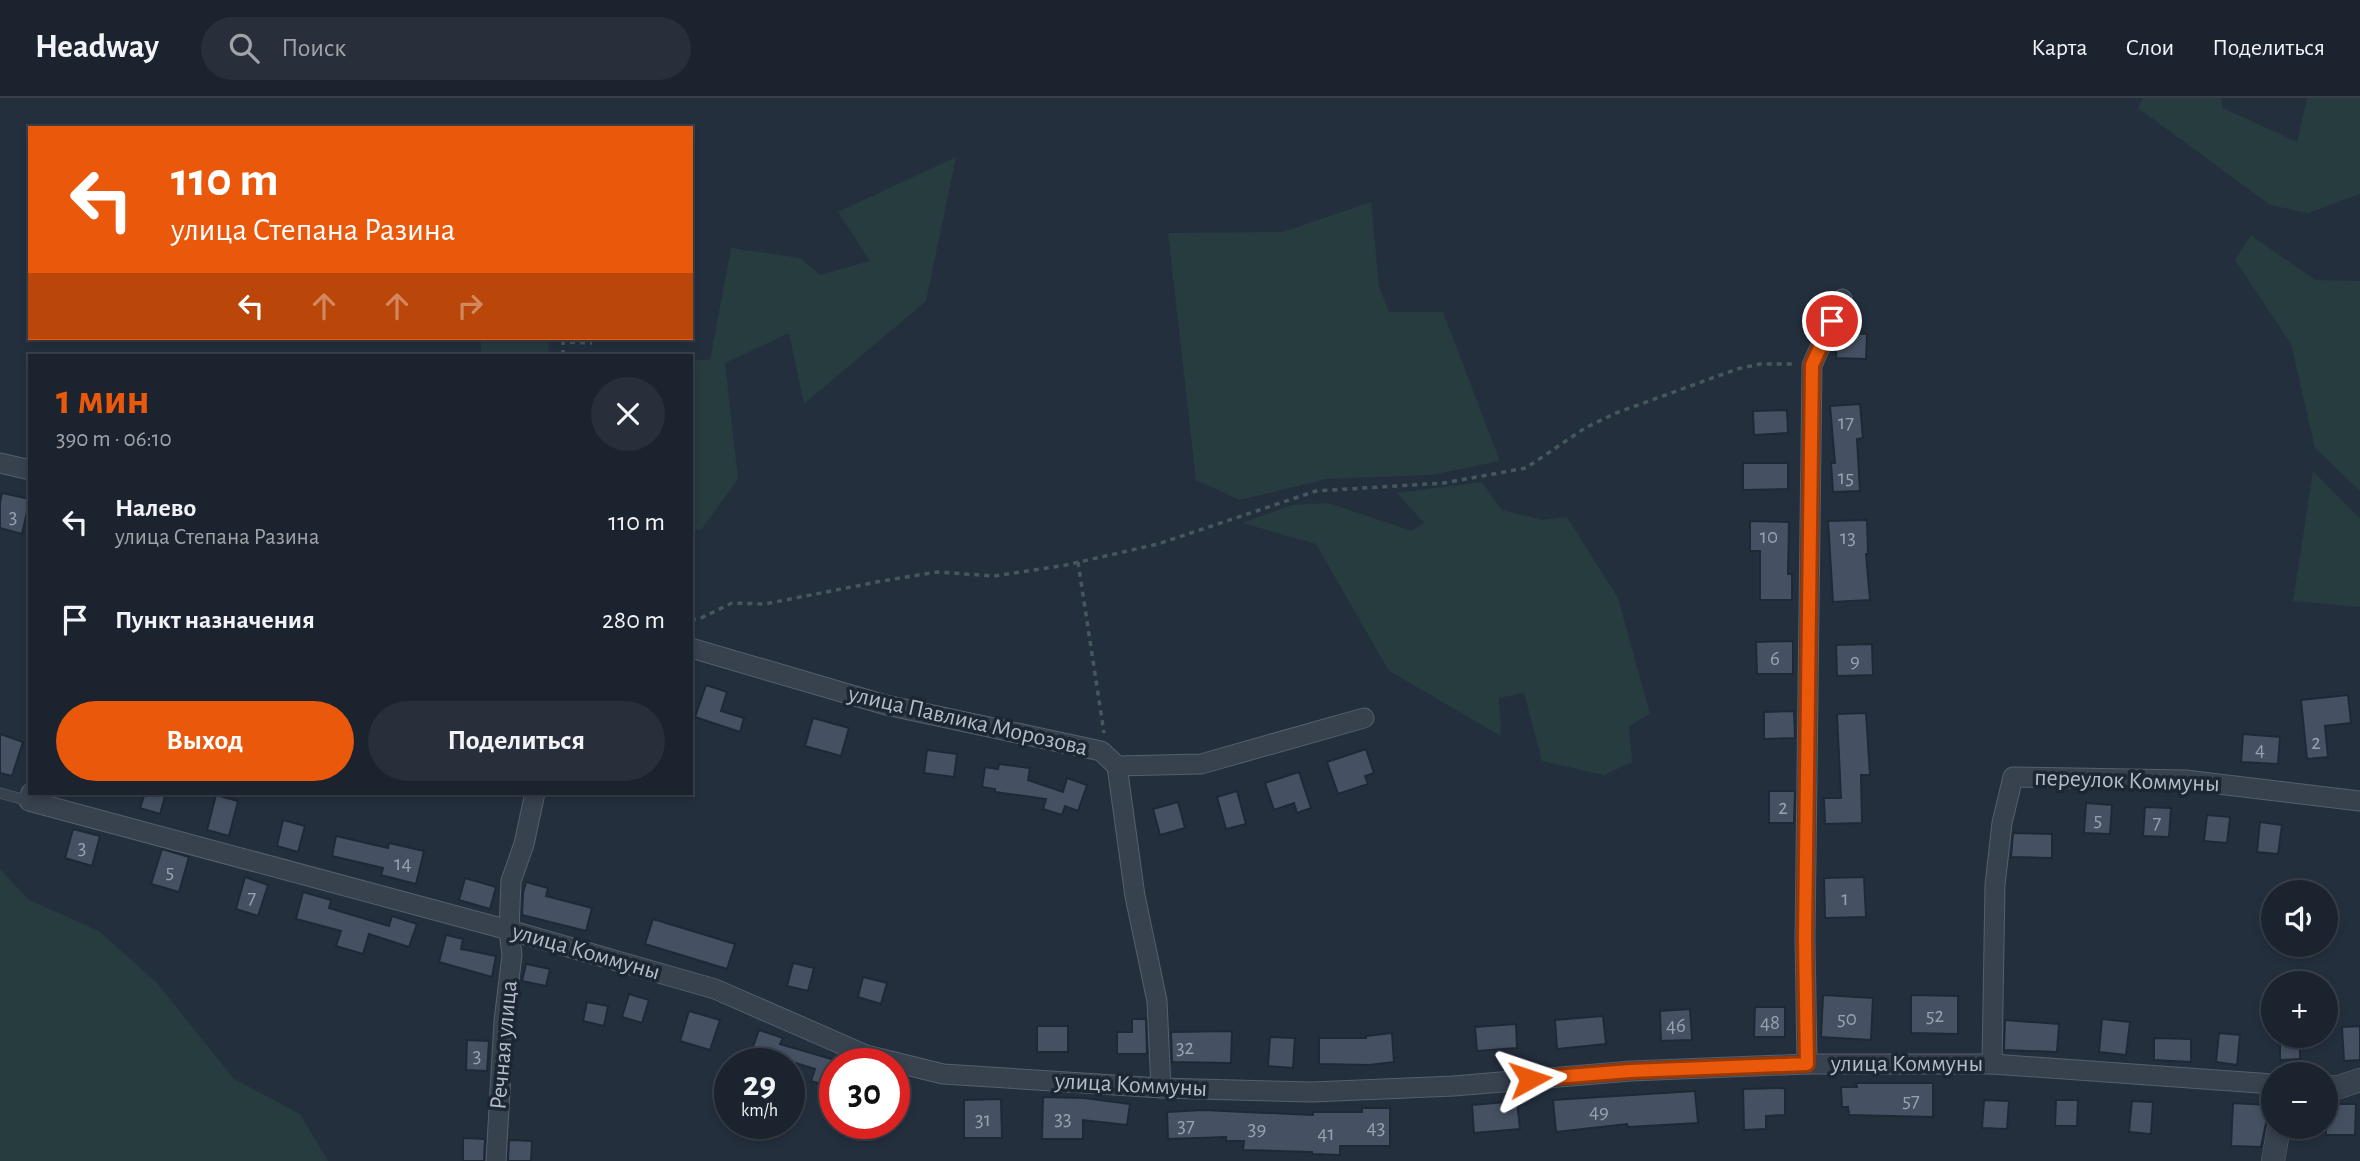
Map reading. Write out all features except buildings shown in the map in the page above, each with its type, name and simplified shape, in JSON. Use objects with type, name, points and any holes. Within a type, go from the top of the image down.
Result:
[{"type":"street","points":[[1807,1064],[1805,938],[1812,365],[1842,299]]},
{"type":"street","points":[[0,463],[28,470]]},
{"type":"street","name":"улица Павлика Морозова","points":[[693,650],[886,705],[1101,751],[1117,766],[1201,764],[1364,718]]},
{"type":"street","points":[[1117,766],[1135,896],[1157,1001],[1161,1088]]},
{"type":"street","name":"переулок Коммуны","points":[[1992,1064],[1995,885],[2002,823],[2013,776],[2185,780],[2360,801]]},
{"type":"street","name":"Речная улица","points":[[496,1161],[504,1021],[512,955],[509,930],[511,881],[524,844],[535,795]]},
{"type":"street","name":"улица Коммуны","points":[[30,797],[715,989],[866,1055],[943,1074],[1161,1088],[1312,1092],[1454,1086],[1630,1071],[1807,1064],[1992,1064],[2261,1083]]},
{"type":"street","points":[[2338,1087],[2360,1080]]},
{"type":"street","points":[[2273,1161],[2277,1139]]},
{"type":"lane","points":[[0,793],[30,797]]},
{"type":"path","points":[[563,354],[564,342],[593,343]]},
{"type":"path","points":[[693,620],[732,603],[765,604],[937,572],[994,576],[1078,562],[1158,544],[1316,491],[1444,483],[1526,468],[1585,428],[1616,413],[1737,369],[1760,364],[1812,365]]},
{"type":"path","points":[[1078,562],[1105,738],[1101,751]]},
{"type":"green space","points":[[2143,98],[2221,98],[2223,108],[2297,142],[2307,98],[2360,98],[2360,194],[2308,213],[2270,205],[2138,108]]},
{"type":"green space","points":[[956,157],[926,301],[804,404],[789,333],[725,363],[738,479],[701,530],[693,530],[693,360],[710,360],[731,248],[800,258],[820,275],[870,261],[838,212]]},
{"type":"green space","points":[[1371,202],[1379,286],[1389,312],[1443,312],[1500,461],[1431,475],[1326,479],[1240,500],[1196,480],[1168,233],[1283,232]]},
{"type":"green space","points":[[2251,235],[2315,280],[2360,281],[2360,491],[2315,448],[2291,344],[2235,260]]},
{"type":"green space","points":[[481,340],[548,340],[549,354],[481,354]]},
{"type":"green space","points":[[2313,471],[2360,519],[2360,607],[2293,601]]},
{"type":"green space","points":[[1482,482],[1502,510],[1543,520],[1567,517],[1618,598],[1650,714],[1629,726],[1632,762],[1604,775],[1542,761],[1524,693],[1499,698],[1501,736],[1389,671],[1316,544],[1242,523],[1292,505],[1328,503],[1412,531],[1424,523],[1397,493]]},
{"type":"green space","points":[[0,869],[29,900],[99,931],[157,983],[234,1079],[300,1114],[328,1161],[0,1161]]},
{"type":"route","points":[[1530,1079],[1630,1071],[1807,1064],[1805,938],[1812,365],[1832,321]]}]
